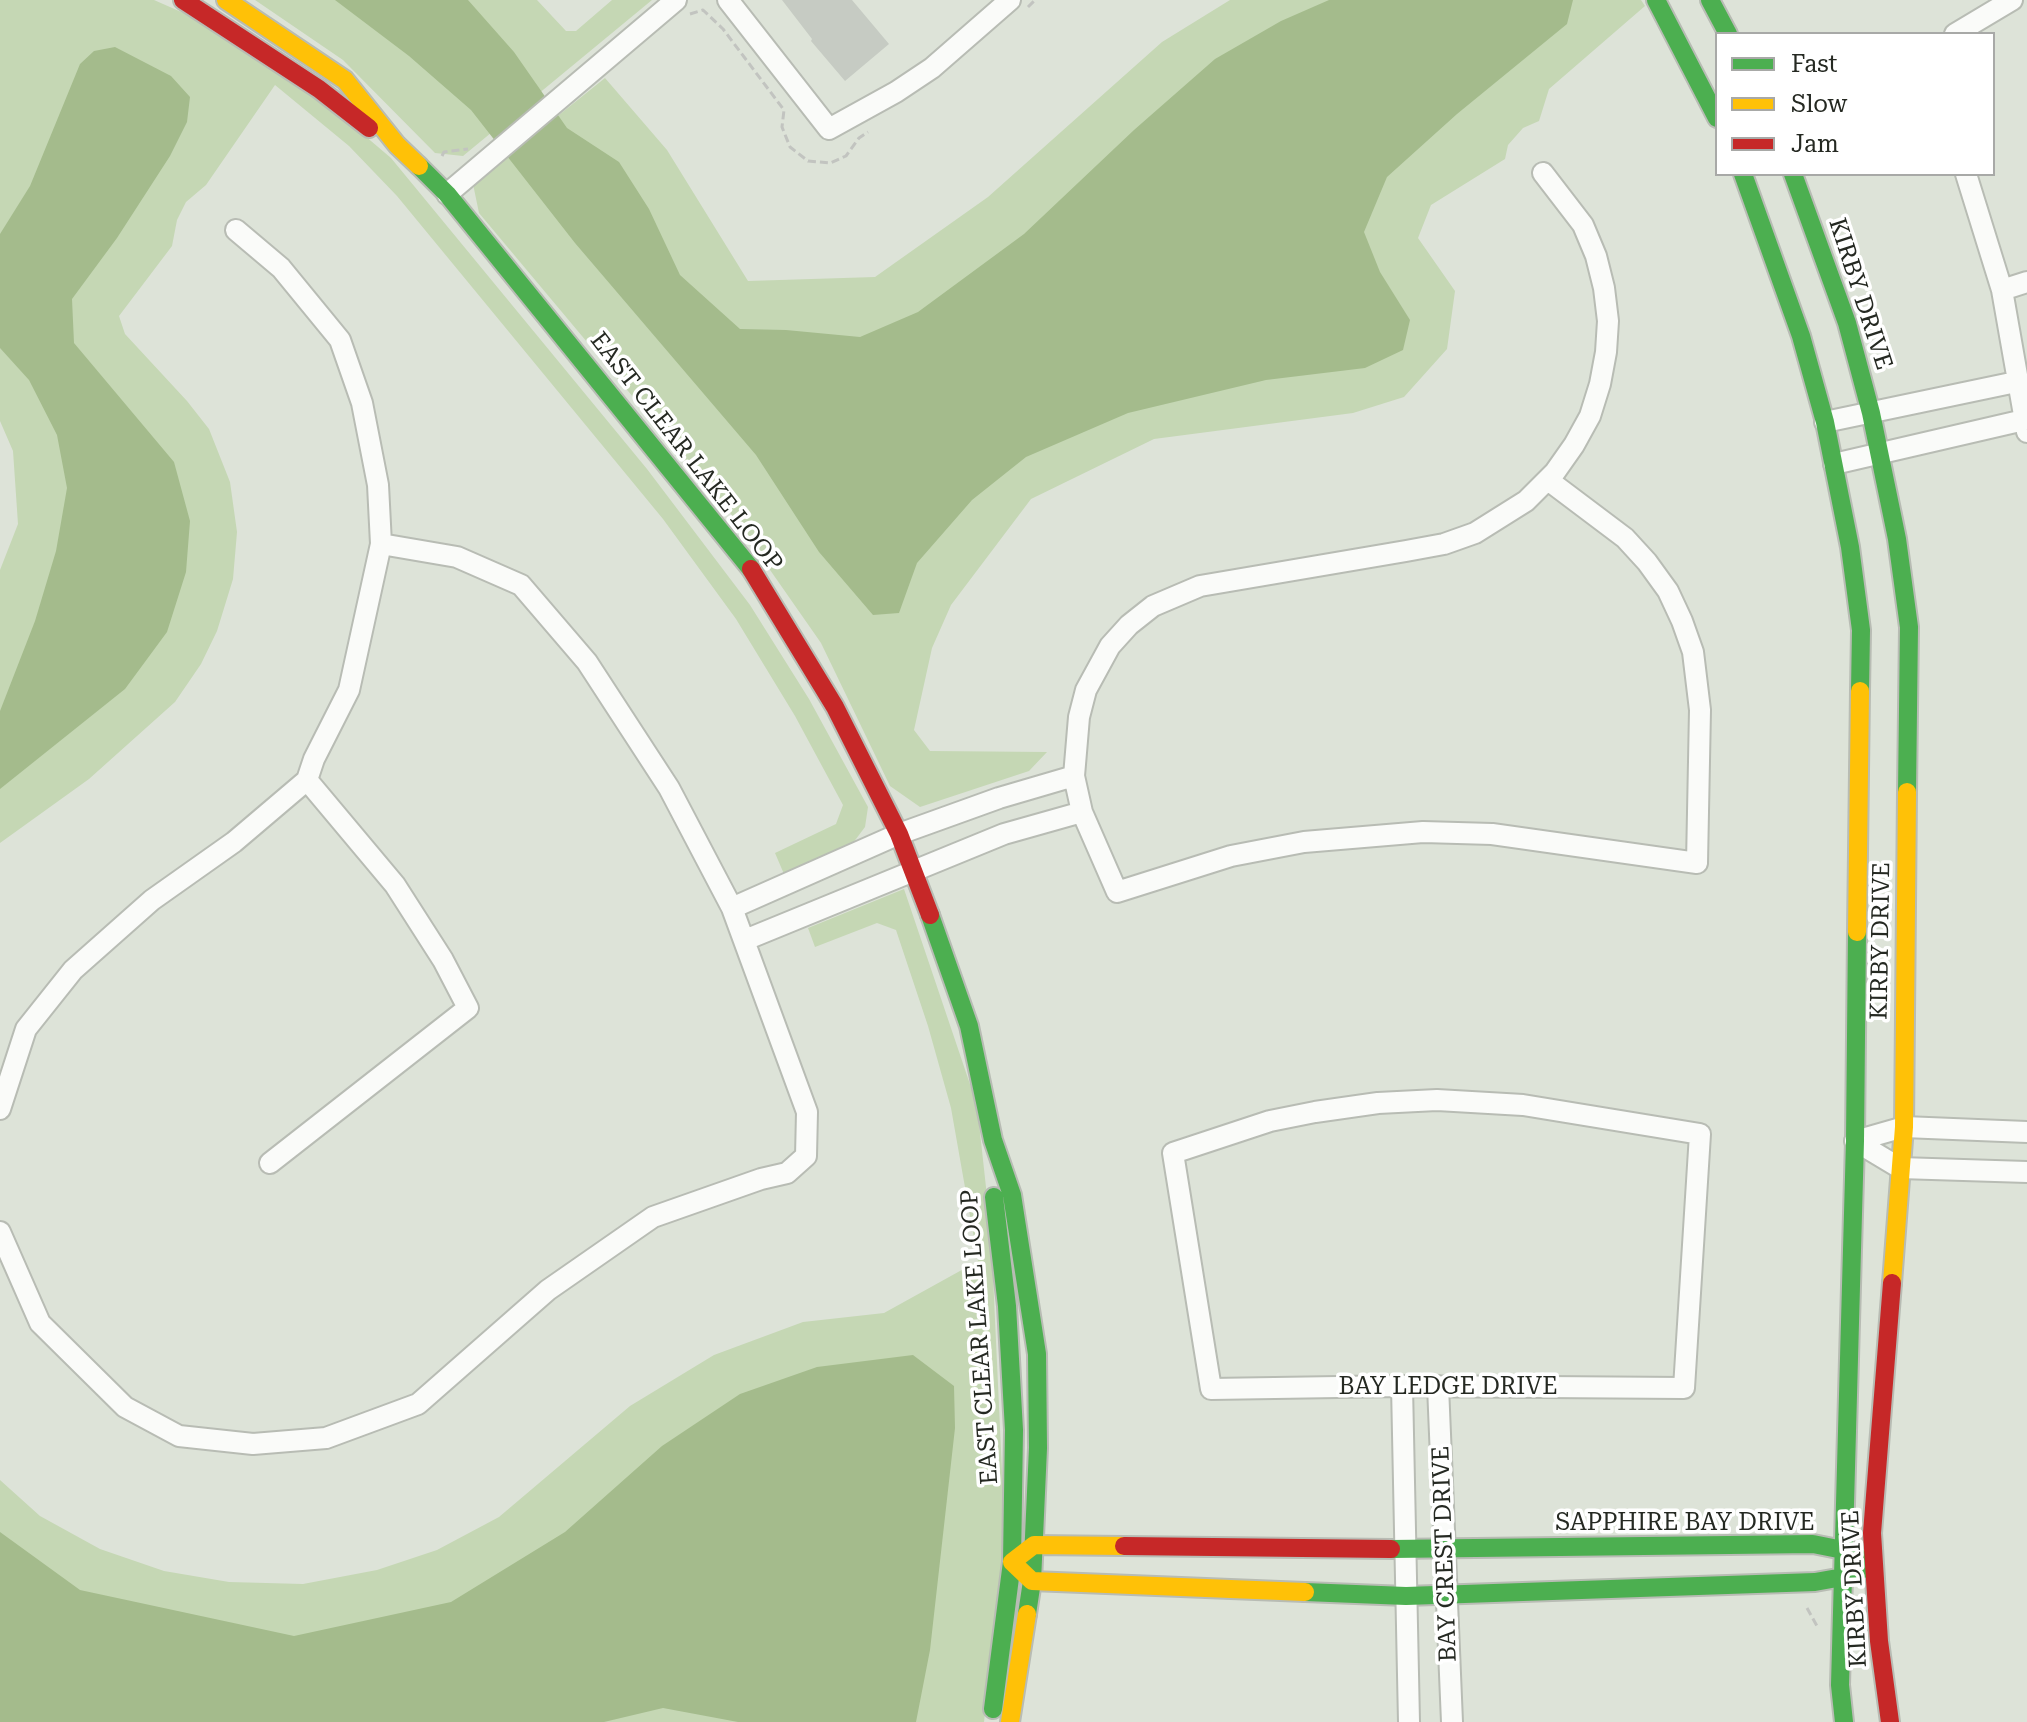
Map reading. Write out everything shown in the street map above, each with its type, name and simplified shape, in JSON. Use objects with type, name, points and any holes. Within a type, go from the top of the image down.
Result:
[{"type":"street","name":"EAST CLEAR LAKE LOOP","points":[[183,0],[319,89],[360,122],[397,145]]},
{"type":"street","name":"EAST CLEAR LAKE LOOP","points":[[226,0],[345,80],[397,145],[447,194],[745,559],[835,707],[899,834],[969,1026],[993,1140],[1012,1195],[1037,1354],[1038,1448],[1032,1581],[1010,1722]]},
{"type":"street","points":[[728,0],[829,129],[896,92],[1017,5]]},
{"type":"street","points":[[1656,0],[1715,114]]},
{"type":"street","points":[[1710,0],[1727,32]]},
{"type":"street","points":[[1958,32],[2012,0]]},
{"type":"street","points":[[447,194],[597,67],[677,9]]},
{"type":"street","points":[[1543,173],[1583,225],[1596,256],[1608,321],[1600,384],[1590,416],[1574,445],[1548,480],[1526,501],[1475,533],[1444,544],[1200,586],[1153,606],[1129,625],[1110,646],[1091,678],[1079,717],[1074,776],[1082,812],[1117,892],[1231,856],[1304,842],[1423,832],[1492,834],[1697,863],[1699,696],[1693,652],[1682,621],[1668,591],[1625,538],[1548,480]]},
{"type":"street","name":"KIRBY DRIVE","points":[[1744,176],[1801,336],[1825,422],[1850,547],[1861,630],[1855,1141],[1840,1685],[1844,1722]]},
{"type":"street","name":"KIRBY DRIVE","points":[[1794,176],[1842,309],[1871,413],[1897,539],[1909,627],[1904,1127],[1872,1533],[1879,1641],[1890,1722]]},
{"type":"street","points":[[1834,464],[2026,426],[2002,290],[1967,176]]},
{"type":"street","points":[[0,1109],[26,1029],[73,970],[152,900],[234,842],[307,780],[314,759],[349,690],[381,544],[378,485],[362,403],[340,340],[281,268],[236,230]]},
{"type":"street","points":[[2002,290],[2027,282]]},
{"type":"street","points":[[1825,422],[2016,382]]},
{"type":"street","points":[[0,1232],[40,1323],[125,1407],[179,1436],[253,1444],[326,1438],[418,1404],[548,1290],[653,1217],[761,1179],[787,1173],[806,1156],[807,1112],[732,908],[669,788],[587,662],[521,585],[457,557],[381,544]]},
{"type":"street","points":[[732,908],[899,834],[999,798],[1074,776]]},
{"type":"street","points":[[270,1163],[468,1008],[443,960],[395,885],[307,780]]},
{"type":"street","points":[[745,940],[1004,834],[1082,812]]},
{"type":"street","points":[[814,871],[828,906]]},
{"type":"street","name":"BAY LEDGE DRIVE","points":[[1437,1100],[1523,1105],[1700,1134],[1684,1388],[1438,1386],[1211,1389],[1173,1153],[1270,1121],[1378,1103],[1437,1100]]},
{"type":"street","points":[[1855,1141],[1904,1127],[2027,1132]]},
{"type":"street","name":"EAST CLEAR LAKE LOOP","points":[[991,1722],[1012,1562],[1014,1430],[1007,1306],[993,1189],[993,1140]]},
{"type":"street","points":[[1855,1141],[1900,1168],[2027,1172]]},
{"type":"street","name":"BAY CREST DRIVE","points":[[1402,1386],[1409,1722]]},
{"type":"street","name":"BAY CREST DRIVE","points":[[1438,1386],[1452,1722]]},
{"type":"street","name":"SAPPHIRE BAY DRIVE","points":[[1034,1545],[1445,1549],[1813,1544],[1843,1550],[1873,1565]]},
{"type":"street","points":[[1034,1545],[1012,1562],[1032,1581],[1406,1596],[1815,1582],[1843,1577],[1873,1565]]},
{"type":"path","points":[[1017,5],[1035,0]]},
{"type":"path","points":[[677,9],[703,10],[723,29],[784,110],[782,127],[790,147],[808,161],[830,163],[846,156],[859,138],[869,131]]},
{"type":"path","points":[[428,174],[444,152],[472,148]]},
{"type":"shaded area","points":[[0,0],[154,0],[204,22],[304,84],[391,158],[647,469],[750,605],[809,699],[868,807],[865,827],[853,843],[784,874],[775,853],[836,824],[843,805],[795,716],[736,619],[663,519],[397,196],[349,146],[275,85],[206,185],[186,202],[177,220],[172,246],[119,316],[125,334],[209,429],[230,482],[237,532],[233,579],[217,631],[201,664],[175,702],[89,779],[0,843],[0,570],[18,524],[13,451],[0,421]]},
{"type":"shaded area","points":[[255,0],[537,0],[566,31],[576,31],[612,0],[652,0],[463,156],[435,153],[343,60]]},
{"type":"shaded area","points":[[335,0],[468,0],[514,52],[567,128],[619,162],[649,209],[680,275],[740,329],[860,337],[918,312],[1024,234],[1215,59],[1281,21],[1329,0],[1573,0],[1567,24],[1457,114],[1387,177],[1364,232],[1380,272],[1410,320],[1403,350],[1365,368],[1266,380],[1128,413],[1026,457],[972,500],[917,563],[899,613],[873,615],[819,552],[756,455],[575,243],[471,110],[409,56]]},
{"type":"shaded area","points":[[1230,0],[1641,0],[1645,6],[1549,89],[1539,121],[1523,128],[1508,145],[1505,159],[1431,205],[1418,238],[1455,291],[1447,349],[1404,397],[1353,413],[1154,439],[1031,499],[951,605],[932,648],[914,730],[930,751],[1047,752],[1029,771],[920,807],[890,786],[821,643],[731,514],[479,213],[473,184],[605,78],[667,150],[748,281],[875,277],[988,197],[1162,42]]},
{"type":"shaded area","points":[[115,47],[171,76],[190,97],[187,122],[170,156],[117,238],[72,299],[74,343],[174,462],[190,521],[186,572],[167,632],[125,689],[0,789],[0,711],[35,621],[56,551],[67,488],[57,435],[29,380],[0,348],[0,234],[30,186],[80,64],[94,51]]},
{"type":"shaded area","points":[[904,889],[977,1105],[991,1233],[1005,1536],[984,1722],[0,1722],[0,1480],[40,1516],[100,1549],[164,1571],[229,1582],[303,1584],[377,1570],[437,1550],[499,1517],[630,1406],[714,1355],[803,1322],[884,1313],[978,1261],[951,1108],[896,930],[877,923],[815,947],[808,928]]},
{"type":"shaded area","points":[[913,1355],[954,1386],[955,1428],[930,1650],[916,1722],[738,1722],[663,1708],[604,1722],[0,1722],[0,1532],[80,1590],[294,1636],[451,1602],[565,1532],[662,1446],[740,1394],[817,1367]]},
{"type":"building","points":[[782,0],[852,0],[889,44],[845,81]]},
{"type":"traffic: fast","points":[[1656,0],[1715,114]]},
{"type":"traffic: fast","points":[[1710,0],[1727,32]]},
{"type":"traffic: fast","points":[[419,166],[447,194],[751,569]]},
{"type":"traffic: fast","points":[[1744,176],[1801,336],[1825,422],[1850,547],[1861,630],[1860,691]]},
{"type":"traffic: fast","points":[[1794,176],[1847,323],[1871,413],[1897,539],[1909,627],[1907,792]]},
{"type":"traffic: fast","points":[[930,915],[969,1026],[993,1140],[1012,1195],[1037,1354],[1038,1448],[1032,1581],[1027,1614]]},
{"type":"traffic: fast","points":[[1844,1722],[1840,1685],[1855,1141],[1857,932]]},
{"type":"traffic: fast","points":[[993,1709],[1012,1562],[1014,1430],[1007,1306],[994,1197]]},
{"type":"traffic: fast","points":[[1305,1592],[1406,1596],[1815,1582],[1843,1577],[1873,1565],[1843,1550],[1813,1544]]},
{"type":"traffic: fast","points":[[1391,1549],[1813,1544]]},
{"type":"traffic: slow","points":[[226,0],[345,80],[397,145],[419,166]]},
{"type":"traffic: slow","points":[[1857,932],[1860,691]]},
{"type":"traffic: slow","points":[[1892,1283],[1904,1127],[1907,792]]},
{"type":"traffic: slow","points":[[1124,1546],[1034,1545],[1012,1562],[1032,1581],[1305,1592]]},
{"type":"traffic: slow","points":[[1010,1722],[1027,1614]]},
{"type":"traffic: jam","points":[[183,0],[319,89],[369,128]]},
{"type":"traffic: jam","points":[[751,569],[835,707],[899,834],[930,915]]},
{"type":"traffic: jam","points":[[1890,1722],[1879,1641],[1872,1533],[1892,1283]]},
{"type":"traffic: jam","points":[[1124,1546],[1391,1549]]}]
